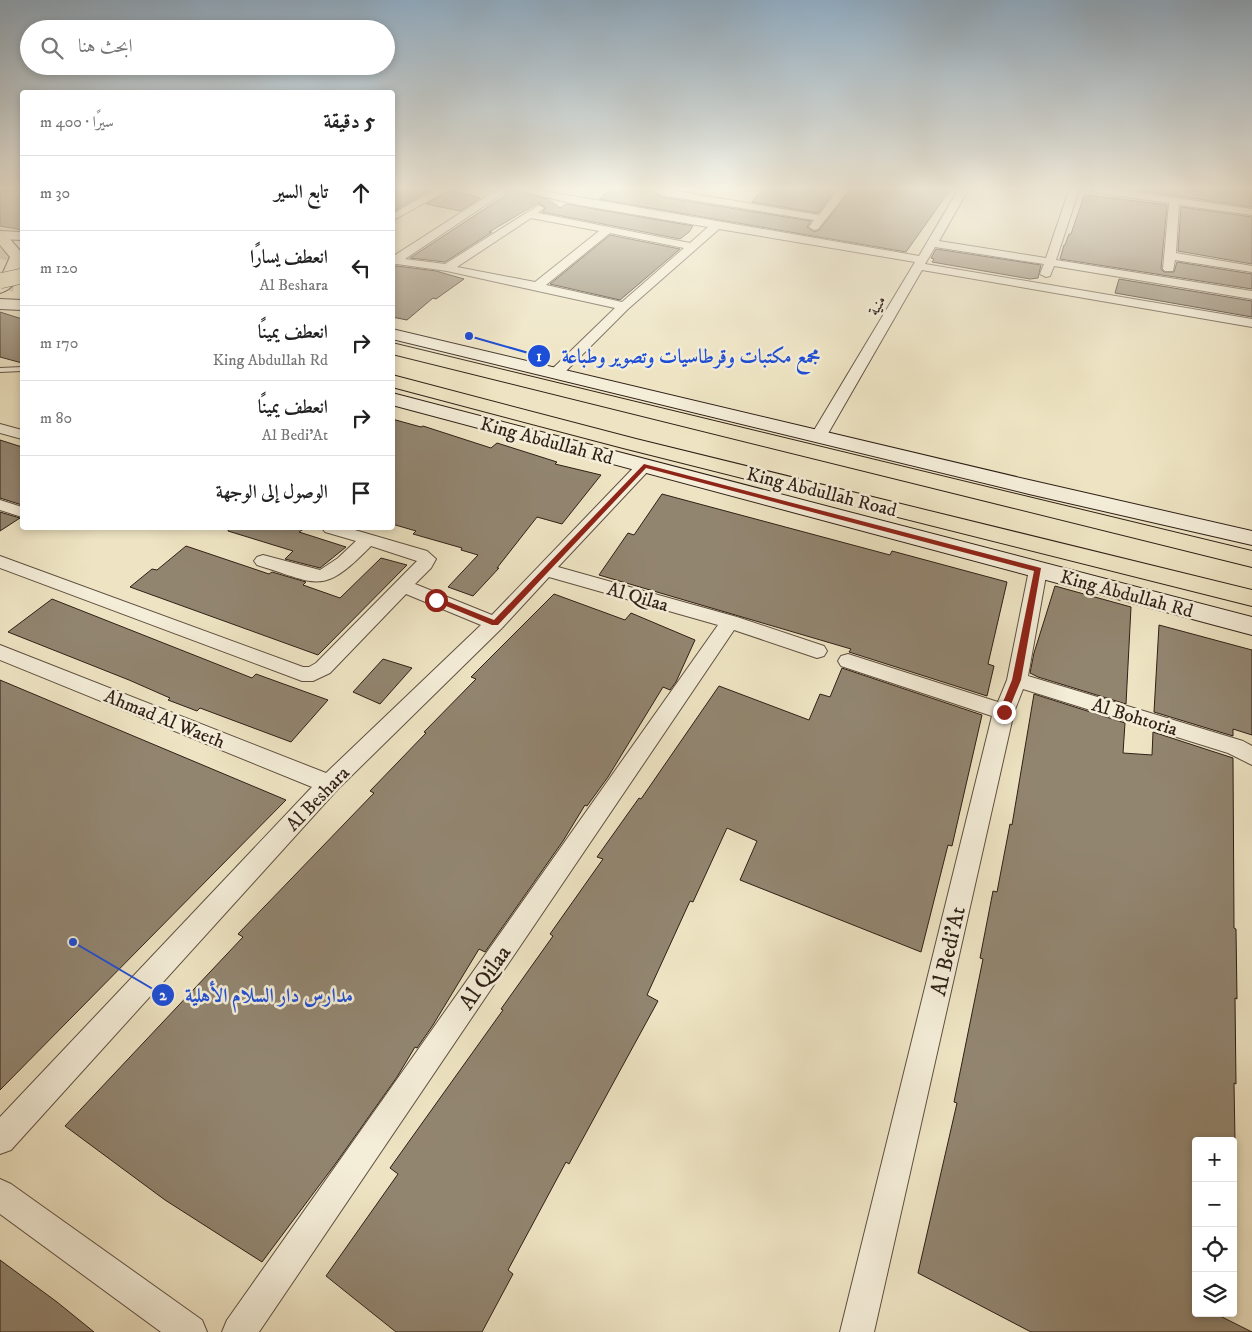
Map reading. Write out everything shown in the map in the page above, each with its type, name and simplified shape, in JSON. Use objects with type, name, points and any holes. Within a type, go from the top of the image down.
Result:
[{"type":"main road","points":[[5,252],[11,272]]},
{"type":"main road","points":[[0,304],[20,305]]},
{"type":"main road","points":[[395,335],[818,437],[1252,538]]},
{"type":"main road","points":[[395,342],[596,393],[662,414]]},
{"type":"main road","name":"King Abdullah Road","points":[[395,349],[1252,559]]},
{"type":"main road","name":"King Abdullah Road","points":[[395,382],[630,444],[1252,598]]},
{"type":"main road","points":[[395,391],[568,434],[630,444]]},
{"type":"main road","name":"King Abdullah Rd","points":[[395,400],[1252,626]]},
{"type":"main road","points":[[1086,518],[1252,550]]},
{"type":"main road","points":[[1080,555],[1252,609]]},
{"type":"street","points":[[395,260],[407,252]]},
{"type":"street","points":[[447,268],[471,252]]},
{"type":"street","points":[[537,286],[580,252]]},
{"type":"street","points":[[555,374],[624,306],[687,252]]},
{"type":"street","points":[[864,252],[1042,287],[1252,323]]},
{"type":"street","name":"منية","points":[[818,437],[926,252]]},
{"type":"street","points":[[992,252],[1252,294]]},
{"type":"street","points":[[1042,287],[1053,252]]},
{"type":"street","points":[[1167,281],[1172,252]]},
{"type":"street","points":[[1172,256],[1252,269]]},
{"type":"street","points":[[395,261],[447,268],[624,306]]},
{"type":"street","points":[[0,428],[20,434]]},
{"type":"street","name":"Al Beshara","points":[[0,1139],[329,784],[495,624],[644,466]]},
{"type":"street","points":[[0,505],[20,511]]},
{"type":"street","points":[[0,562],[302,674],[313,674],[322,668],[425,564],[426,559],[421,555],[338,530]]},
{"type":"street","points":[[263,561],[316,577],[324,576],[332,573],[368,539]]},
{"type":"street","name":"Al Qilaa","points":[[546,570],[730,622],[816,651]]},
{"type":"street","name":"Al Bedi'At","points":[[857,1332],[1004,712],[1016,680],[1038,570]]},
{"type":"street","points":[[403,586],[495,624]]},
{"type":"street","name":"Al Qilaa","points":[[239,1332],[730,622]]},
{"type":"street","name":"Ahmad Al Waeth","points":[[0,652],[329,784]]},
{"type":"street","points":[[848,661],[1004,712]]},
{"type":"street","name":"Al Bohtoria","points":[[1016,680],[1236,747],[1252,756]]},
{"type":"street","points":[[0,1195],[190,1332]]},
{"type":"lane","points":[[0,370],[20,369]]},
{"type":"building","points":[[419,252],[460,252],[445,262],[410,258]]},
{"type":"building","points":[[589,252],[676,252],[620,300],[550,284]]},
{"type":"building","points":[[934,252],[957,252],[1041,265],[1038,278],[1030,279],[932,262],[934,259],[931,258]]},
{"type":"building","points":[[1062,252],[1163,252],[1161,269],[1164,272],[1174,272],[1177,262],[1252,274],[1252,289],[1060,259]]},
{"type":"building","points":[[1185,252],[1252,252],[1252,264]]},
{"type":"building","points":[[395,266],[436,271],[464,279],[436,299],[433,298],[407,320],[395,318]]},
{"type":"building","points":[[1119,279],[1252,301],[1252,317],[1115,293]]},
{"type":"building","points":[[0,312],[20,318],[20,362],[0,357]]},
{"type":"building","points":[[395,420],[423,426],[491,448],[497,443],[557,462],[555,464],[601,475],[562,524],[537,517],[497,568],[499,568],[473,596],[448,587],[478,555],[461,550],[462,548],[413,534],[416,531],[395,525]]},
{"type":"building","points":[[0,440],[20,446],[20,504],[0,498]]},
{"type":"building","points":[[662,494],[890,555],[892,551],[1007,582],[988,664],[994,666],[987,696],[849,652],[851,649],[599,575],[628,533],[634,535]]},
{"type":"building","points":[[0,512],[20,518],[0,531]]},
{"type":"building","points":[[302,530],[299,532],[346,547],[320,568],[285,559],[293,551],[228,531]]},
{"type":"building","points":[[186,546],[269,574],[272,572],[306,582],[303,585],[340,598],[381,558],[407,565],[318,655],[130,587],[152,569],[157,570]]},
{"type":"building","points":[[1055,586],[1131,607],[1126,704],[1030,673],[1034,653]]},
{"type":"building","points":[[554,594],[625,620],[631,613],[695,640],[676,682],[670,690],[663,687],[608,777],[587,806],[585,805],[563,841],[485,952],[479,949],[433,1025],[417,1048],[415,1047],[397,1077],[262,1262],[165,1200],[65,1126],[243,937],[238,934],[374,793],[370,791],[476,679],[471,677]]},
{"type":"building","points":[[52,599],[252,678],[256,674],[328,700],[291,742],[200,708],[197,711],[168,700],[170,698],[129,680],[8,632]]},
{"type":"building","points":[[1159,625],[1252,650],[1252,735],[1233,729],[1233,736],[1154,712]]},
{"type":"building","points":[[383,659],[412,668],[380,704],[353,692]]},
{"type":"building","points":[[842,668],[982,715],[952,846],[948,845],[921,952],[740,880],[757,841],[727,828],[693,902],[690,901],[647,995],[658,1001],[569,1164],[566,1162],[508,1270],[513,1274],[482,1332],[396,1332],[326,1276],[398,1174],[390,1168],[503,1010],[501,1009],[553,936],[550,934],[603,859],[597,857],[639,798],[641,799],[719,686],[809,720],[820,694],[830,697]]},
{"type":"building","points":[[0,680],[286,800],[0,1090]]},
{"type":"building","points":[[1034,694],[1125,723],[1123,753],[1152,755],[1153,732],[1233,758],[1234,928],[1236,929],[1237,999],[1235,998],[1235,1137],[1192,1137],[1192,1317],[1222,1317],[1252,1332],[1031,1332],[918,1273],[957,1103],[954,1102],[983,959],[980,958],[993,891],[997,892],[1010,824],[1012,825]]},
{"type":"building","points":[[0,1260],[57,1302],[94,1332],[0,1332]]},
{"type":"tunnel","points":[[4,252],[20,256]]},
{"type":"tunnel","points":[[0,281],[20,286]]},
{"type":"place","name":"مجمع مكتبات وقرطاسيات وتصوير وطباعة","points":[[469,336]]},
{"type":"place","name":"مدارس دار السلام الأهلية","points":[[73,942]]},
{"type":"route","points":[[436,600],[495,624],[644,466],[1038,570],[1016,680],[1004,712]]}]
